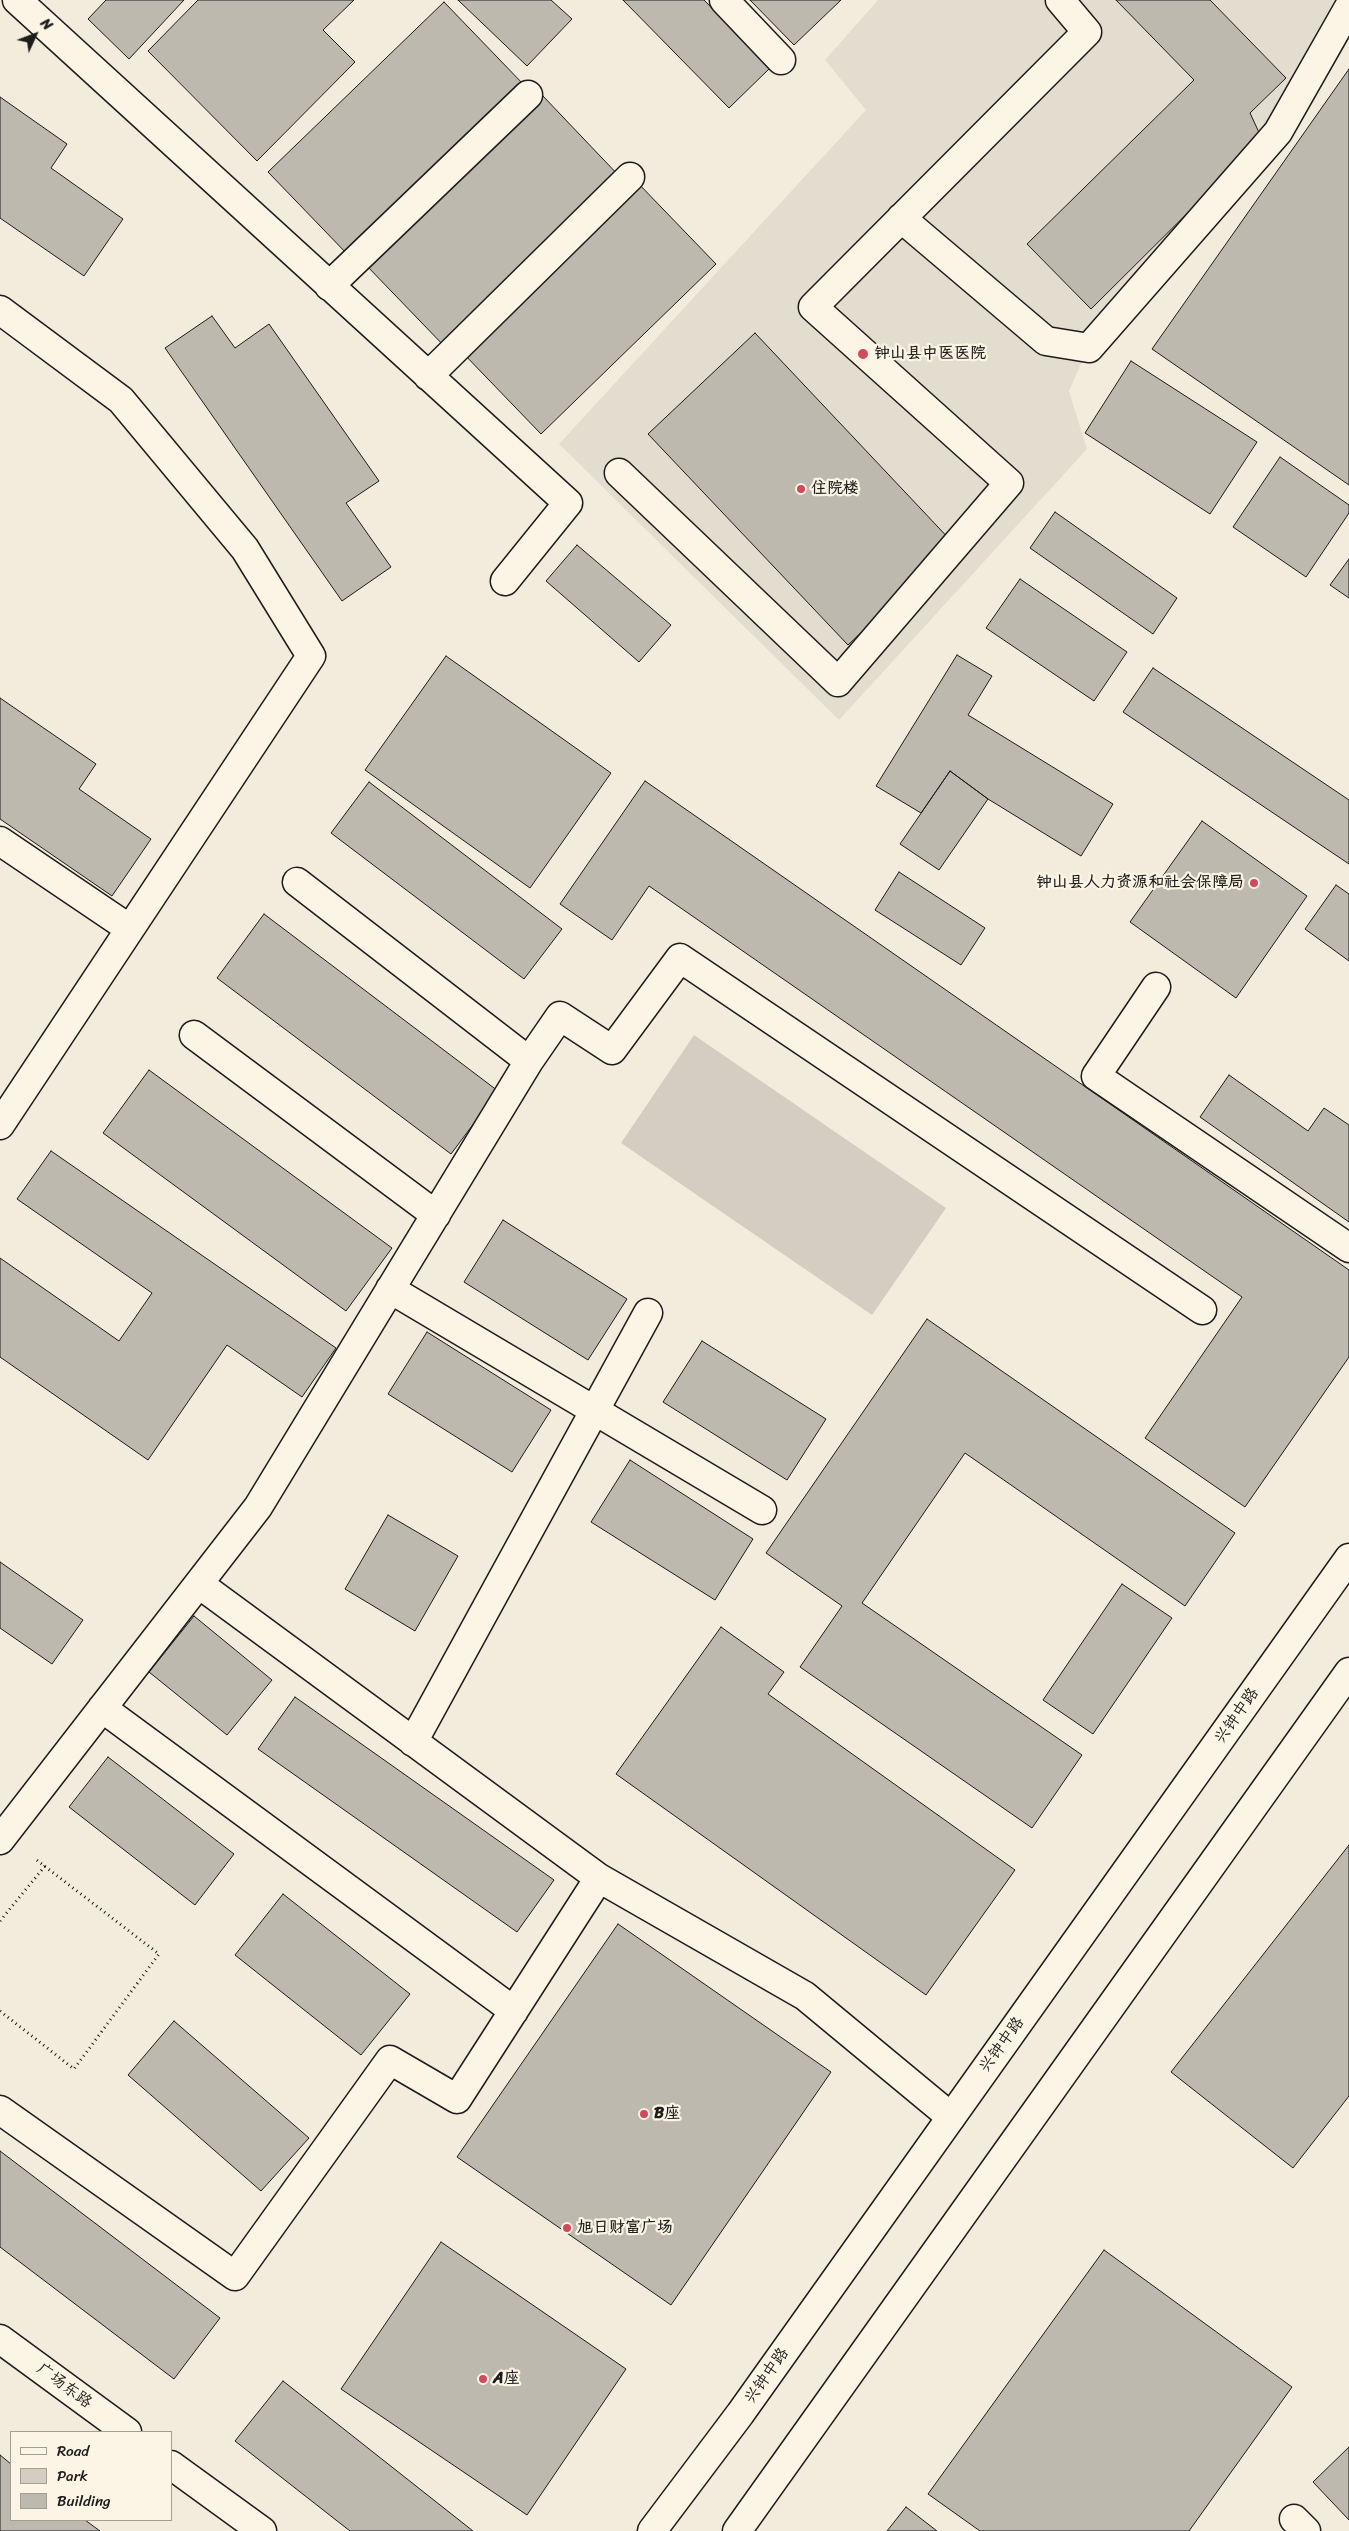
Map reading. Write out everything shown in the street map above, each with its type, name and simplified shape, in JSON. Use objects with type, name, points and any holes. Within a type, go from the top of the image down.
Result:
[{"type":"main road","points":[[17,0],[568,503],[505,581]]},
{"type":"main road","points":[[724,0],[782,60]]},
{"type":"main road","points":[[619,473],[838,682],[1009,482],[813,307],[1087,32],[1060,0]]},
{"type":"main road","points":[[901,218],[1046,341],[1089,348],[1278,132],[1349,7]]},
{"type":"main road","points":[[329,286],[528,95]]},
{"type":"main road","points":[[428,376],[630,177]]},
{"type":"main road","points":[[0,310],[121,400],[246,548],[311,656],[0,1125]]},
{"type":"main road","points":[[0,841],[130,929]]},
{"type":"main road","points":[[297,882],[529,1061]]},
{"type":"main road","points":[[0,1840],[258,1507],[529,1061],[560,1016],[612,1050],[680,958],[1202,1310]]},
{"type":"main road","points":[[1156,987],[1096,1076],[1349,1248]]},
{"type":"main road","points":[[194,1035],[436,1215]]},
{"type":"main road","points":[[390,1289],[762,1510]]},
{"type":"main road","points":[[414,1742],[648,1313]]},
{"type":"main road","name":"兴钟中路","points":[[652,2531],[740,2414],[1349,1558]]},
{"type":"main road","points":[[199,1584],[599,1878],[805,1996],[951,2117]]},
{"type":"main road","points":[[737,2531],[1349,1672]]},
{"type":"main road","points":[[102,1708],[514,2011]]},
{"type":"main road","points":[[0,2110],[236,2276],[390,2060],[457,2100],[599,1878]]},
{"type":"main road","name":"广场东路","points":[[0,2339],[126,2431]]},
{"type":"main road","points":[[172,2465],[262,2531]]},
{"type":"path","points":[[0,1921],[46,1866],[159,1954],[74,2069],[0,2012]]},
{"type":"shaded area","name":"钟山县中医医院","points":[[878,0],[1349,0],[1349,29],[1101,318],[1069,391],[1087,449],[839,720],[559,444],[866,110],[825,60]]},
{"type":"green space","points":[[694,1035],[946,1208],[872,1315],[621,1143]]},
{"type":"building","points":[[106,0],[184,0],[129,59],[88,19]]},
{"type":"building","points":[[198,0],[354,0],[323,30],[355,62],[257,161],[148,51]]},
{"type":"building","points":[[458,0],[551,0],[572,19],[527,66]]},
{"type":"building","points":[[623,0],[704,0],[770,68],[729,108]]},
{"type":"building","points":[[750,0],[841,0],[794,45]]},
{"type":"building","points":[[1116,0],[1210,0],[1286,78],[1250,113],[1262,139],[1091,309],[1027,244],[1194,80]]},
{"type":"building","points":[[444,2],[525,86],[349,256],[268,172]]},
{"type":"building","points":[[1349,69],[1349,485],[1152,349]]},
{"type":"building","points":[[542,95],[622,179],[447,349],[366,265]]},
{"type":"building","points":[[0,97],[67,144],[51,168],[123,219],[84,276],[0,218]]},
{"type":"building","points":[[635,180],[716,264],[541,434],[460,350]]},
{"type":"building","points":[[212,316],[235,348],[269,324],[379,481],[346,503],[391,567],[342,601],[165,348]]},
{"type":"building","name":"住院楼","points":[[755,333],[954,544],[848,645],[648,434]]},
{"type":"building","points":[[1131,361],[1257,442],[1210,514],[1085,433]]},
{"type":"building","points":[[1280,457],[1349,505],[1349,513],[1306,577],[1233,527]]},
{"type":"building","points":[[1055,512],[1177,598],[1153,634],[1030,548]]},
{"type":"building","points":[[577,545],[671,625],[639,662],[546,581]]},
{"type":"building","points":[[1349,559],[1349,598],[1330,585]]},
{"type":"building","points":[[1020,579],[1127,652],[1094,701],[986,628]]},
{"type":"building","points":[[957,655],[992,676],[968,715],[1113,804],[1081,856],[988,799],[950,771],[921,813],[876,786]]},
{"type":"building","points":[[446,656],[611,773],[530,888],[365,770]]},
{"type":"building","points":[[1153,668],[1349,800],[1349,864],[1123,712]]},
{"type":"building","points":[[0,698],[96,764],[79,789],[151,839],[112,896],[0,819]]},
{"type":"building","points":[[950,771],[988,799],[939,870],[900,844]]},
{"type":"building","points":[[645,781],[1349,1270],[1349,1357],[1245,1507],[1145,1438],[1242,1297],[649,886],[612,940],[560,904]]},
{"type":"building","points":[[369,782],[562,929],[524,979],[331,833]]},
{"type":"building","points":[[1202,821],[1307,896],[1236,998],[1130,922]]},
{"type":"building","points":[[899,872],[985,928],[961,965],[875,910]]},
{"type":"building","points":[[1336,885],[1349,894],[1349,961],[1305,929]]},
{"type":"building","points":[[264,914],[498,1091],[451,1154],[217,978]]},
{"type":"building","points":[[149,1070],[392,1248],[346,1311],[103,1133]]},
{"type":"building","points":[[1229,1075],[1308,1131],[1324,1108],[1349,1125],[1349,1222],[1200,1117]]},
{"type":"building","points":[[51,1151],[336,1348],[302,1397],[227,1345],[148,1460],[0,1357],[0,1258],[119,1341],[152,1293],[17,1199]]},
{"type":"building","points":[[503,1220],[627,1299],[588,1360],[464,1282]]},
{"type":"building","points":[[927,1319],[1235,1533],[1185,1606],[965,1453],[862,1603],[1082,1755],[1032,1828],[800,1667],[842,1606],[766,1553]]},
{"type":"building","points":[[427,1332],[551,1410],[512,1472],[388,1394]]},
{"type":"building","points":[[702,1341],[826,1419],[787,1480],[663,1402]]},
{"type":"building","points":[[630,1460],[753,1539],[715,1600],[591,1522]]},
{"type":"building","points":[[388,1515],[458,1556],[415,1631],[345,1589]]},
{"type":"building","points":[[0,1562],[83,1620],[52,1664],[0,1628]]},
{"type":"building","points":[[1122,1584],[1172,1618],[1093,1734],[1043,1700]]},
{"type":"building","points":[[194,1616],[272,1680],[227,1735],[149,1672]]},
{"type":"building","points":[[721,1627],[784,1672],[768,1694],[1015,1870],[926,1995],[616,1774]]},
{"type":"building","points":[[295,1697],[554,1880],[517,1932],[258,1749]]},
{"type":"building","points":[[108,1757],[234,1854],[195,1905],[69,1807]]},
{"type":"building","points":[[1349,1845],[1349,2096],[1293,2168],[1171,2072]]},
{"type":"building","points":[[283,1894],[410,1994],[361,2055],[235,1955]]},
{"type":"building","name":"B座","points":[[618,1924],[831,2072],[671,2305],[457,2157]]},
{"type":"building","points":[[174,2021],[309,2138],[261,2191],[128,2075]]},
{"type":"building","points":[[0,2151],[220,2318],[174,2379],[0,2247]]},
{"type":"building","name":"A座","points":[[441,2242],[626,2369],[527,2515],[341,2389]]},
{"type":"building","points":[[1104,2250],[1292,2387],[1189,2531],[980,2531],[928,2494]]},
{"type":"building","points":[[283,2381],[473,2531],[350,2531],[235,2441]]},
{"type":"building","points":[[1349,2447],[1349,2520],[1313,2482]]},
{"type":"building","points":[[0,2455],[10,2463],[10,2521],[86,2521],[100,2531],[0,2531]]},
{"type":"building","points":[[906,2507],[937,2531],[887,2531]]},
{"type":"place","name":"钟山县中医医院","points":[[863,354]]},
{"type":"place","name":"住院楼","points":[[801,489]]},
{"type":"place","name":"钟山县人力资源和社会保障局","points":[[1254,883]]},
{"type":"place","name":"B座","points":[[644,2114]]},
{"type":"place","name":"旭日财富广场","points":[[567,2228]]},
{"type":"place","name":"A座","points":[[483,2379]]}]
